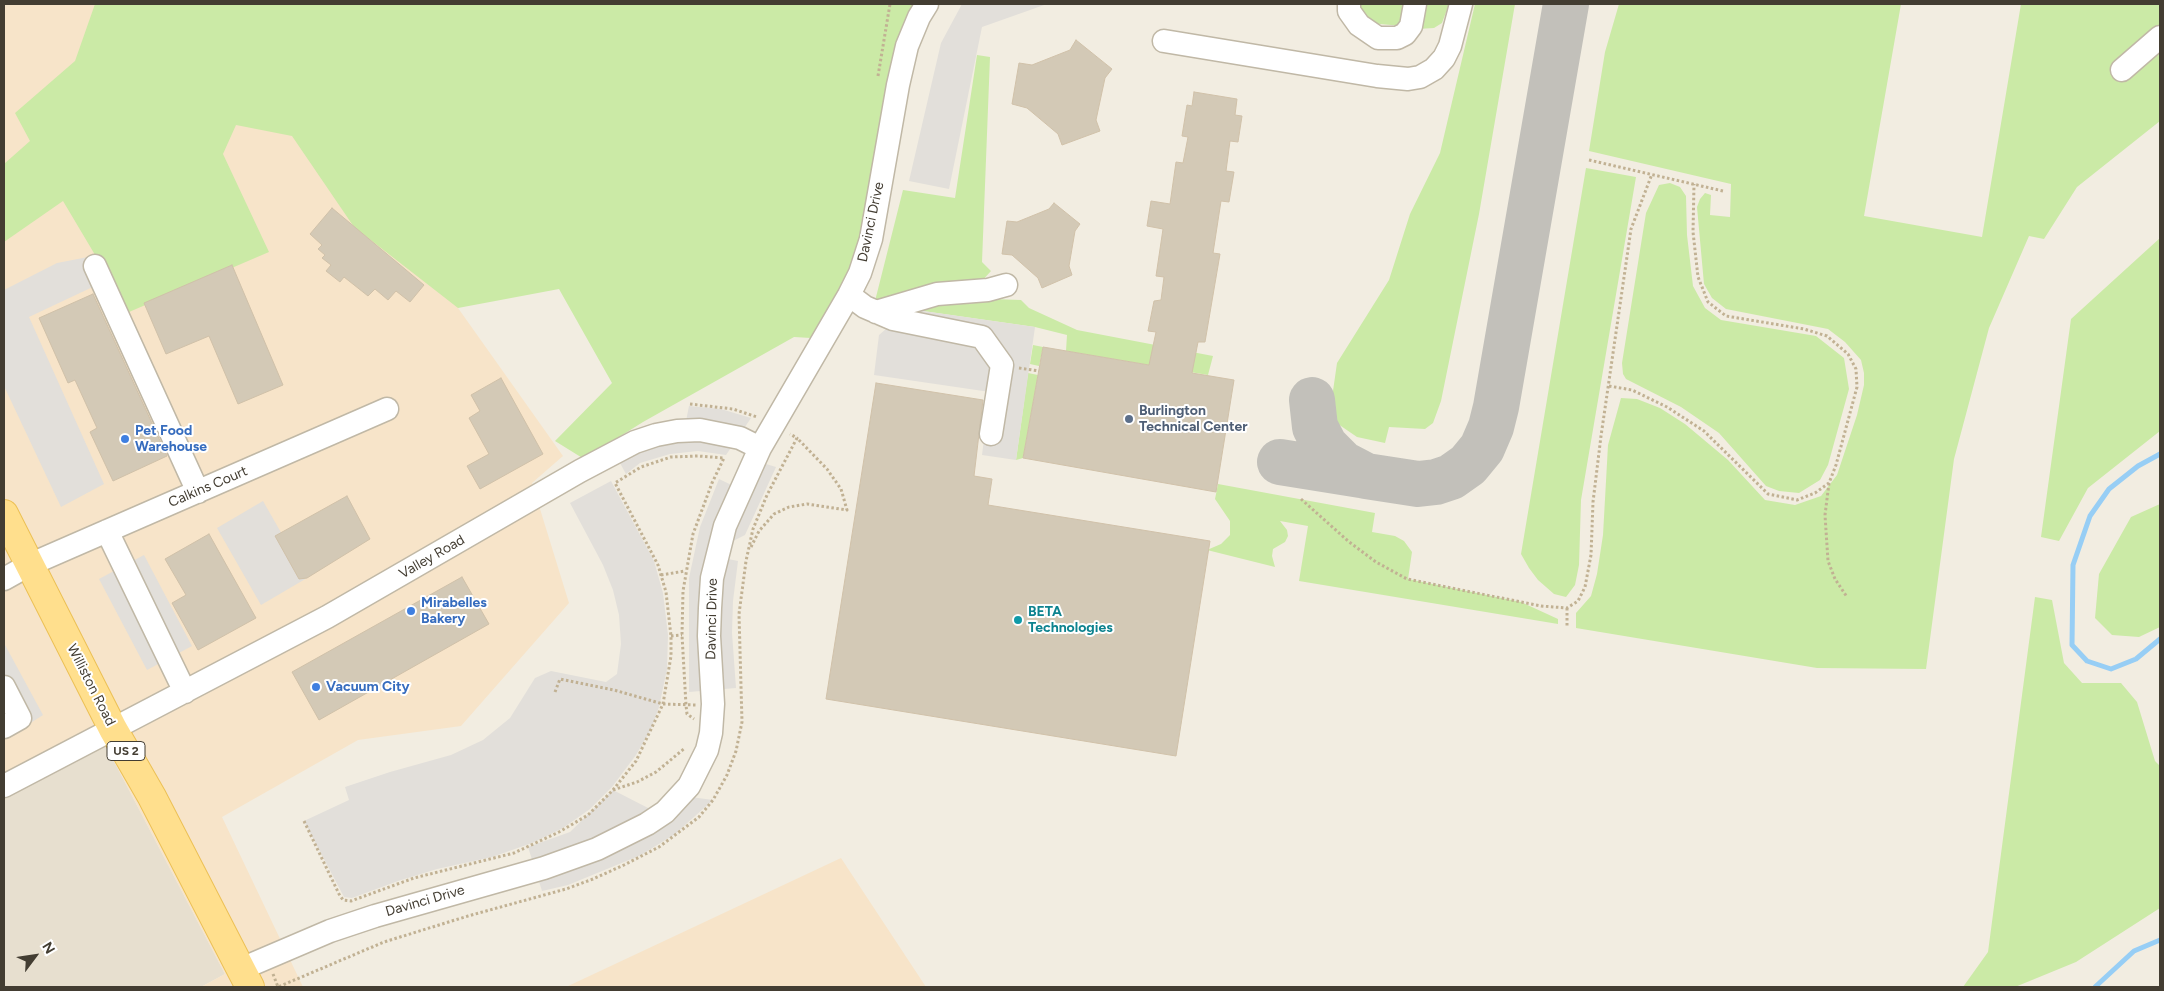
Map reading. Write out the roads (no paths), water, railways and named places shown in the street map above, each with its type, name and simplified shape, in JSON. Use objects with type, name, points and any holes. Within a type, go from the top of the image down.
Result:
[{"type":"main road","name":"Williston Road","points":[[4,514],[113,729],[152,797],[245,978]]},
{"type":"street","name":"Davinci Drive","points":[[245,978],[266,958],[375,916],[567,860],[606,845],[647,824],[678,799],[700,767],[711,734],[713,704],[709,636],[712,578],[725,526],[760,448],[768,417],[849,295],[860,273],[871,239],[898,85],[907,46],[919,17],[927,4]]},
{"type":"street","points":[[1349,4],[1349,11],[1359,25],[1378,38],[1397,38],[1405,34],[1411,26],[1415,4]]},
{"type":"street","points":[[1164,41],[1377,76],[1408,79],[1420,77],[1434,69],[1444,58],[1450,46],[1461,4]]},
{"type":"street","points":[[2122,70],[2160,38]]},
{"type":"street","points":[[95,266],[198,492]]},
{"type":"street","points":[[876,312],[937,294],[988,290],[1006,285]]},
{"type":"street","points":[[849,295],[876,312],[893,319],[982,337],[1002,365],[991,434]]},
{"type":"street","name":"Calkins Court","points":[[4,579],[29,565],[388,409]]},
{"type":"street","name":"Valley Road","points":[[4,786],[343,608],[580,471],[635,442],[670,432],[700,430],[740,438],[760,448]]},
{"type":"street","points":[[106,531],[185,692]]},
{"type":"street","points":[[4,686],[20,718],[4,727]]},
{"type":"waterway","points":[[2160,454],[2138,466],[2109,489],[2090,516],[2073,565],[2072,645],[2087,661],[2111,669],[2136,659],[2160,639]]},
{"type":"waterway","points":[[2095,987],[2134,951],[2160,940]]},
{"type":"place","name":"Burlington Technical Center","points":[[1129,419]]},
{"type":"place","name":"Pet Food Warehouse","points":[[125,439]]},
{"type":"place","name":"Mirabelles Bakery","points":[[411,611]]},
{"type":"place","name":"BETA Technologies","points":[[1018,620]]},
{"type":"place","name":"Vacuum City","points":[[316,687]]}]
